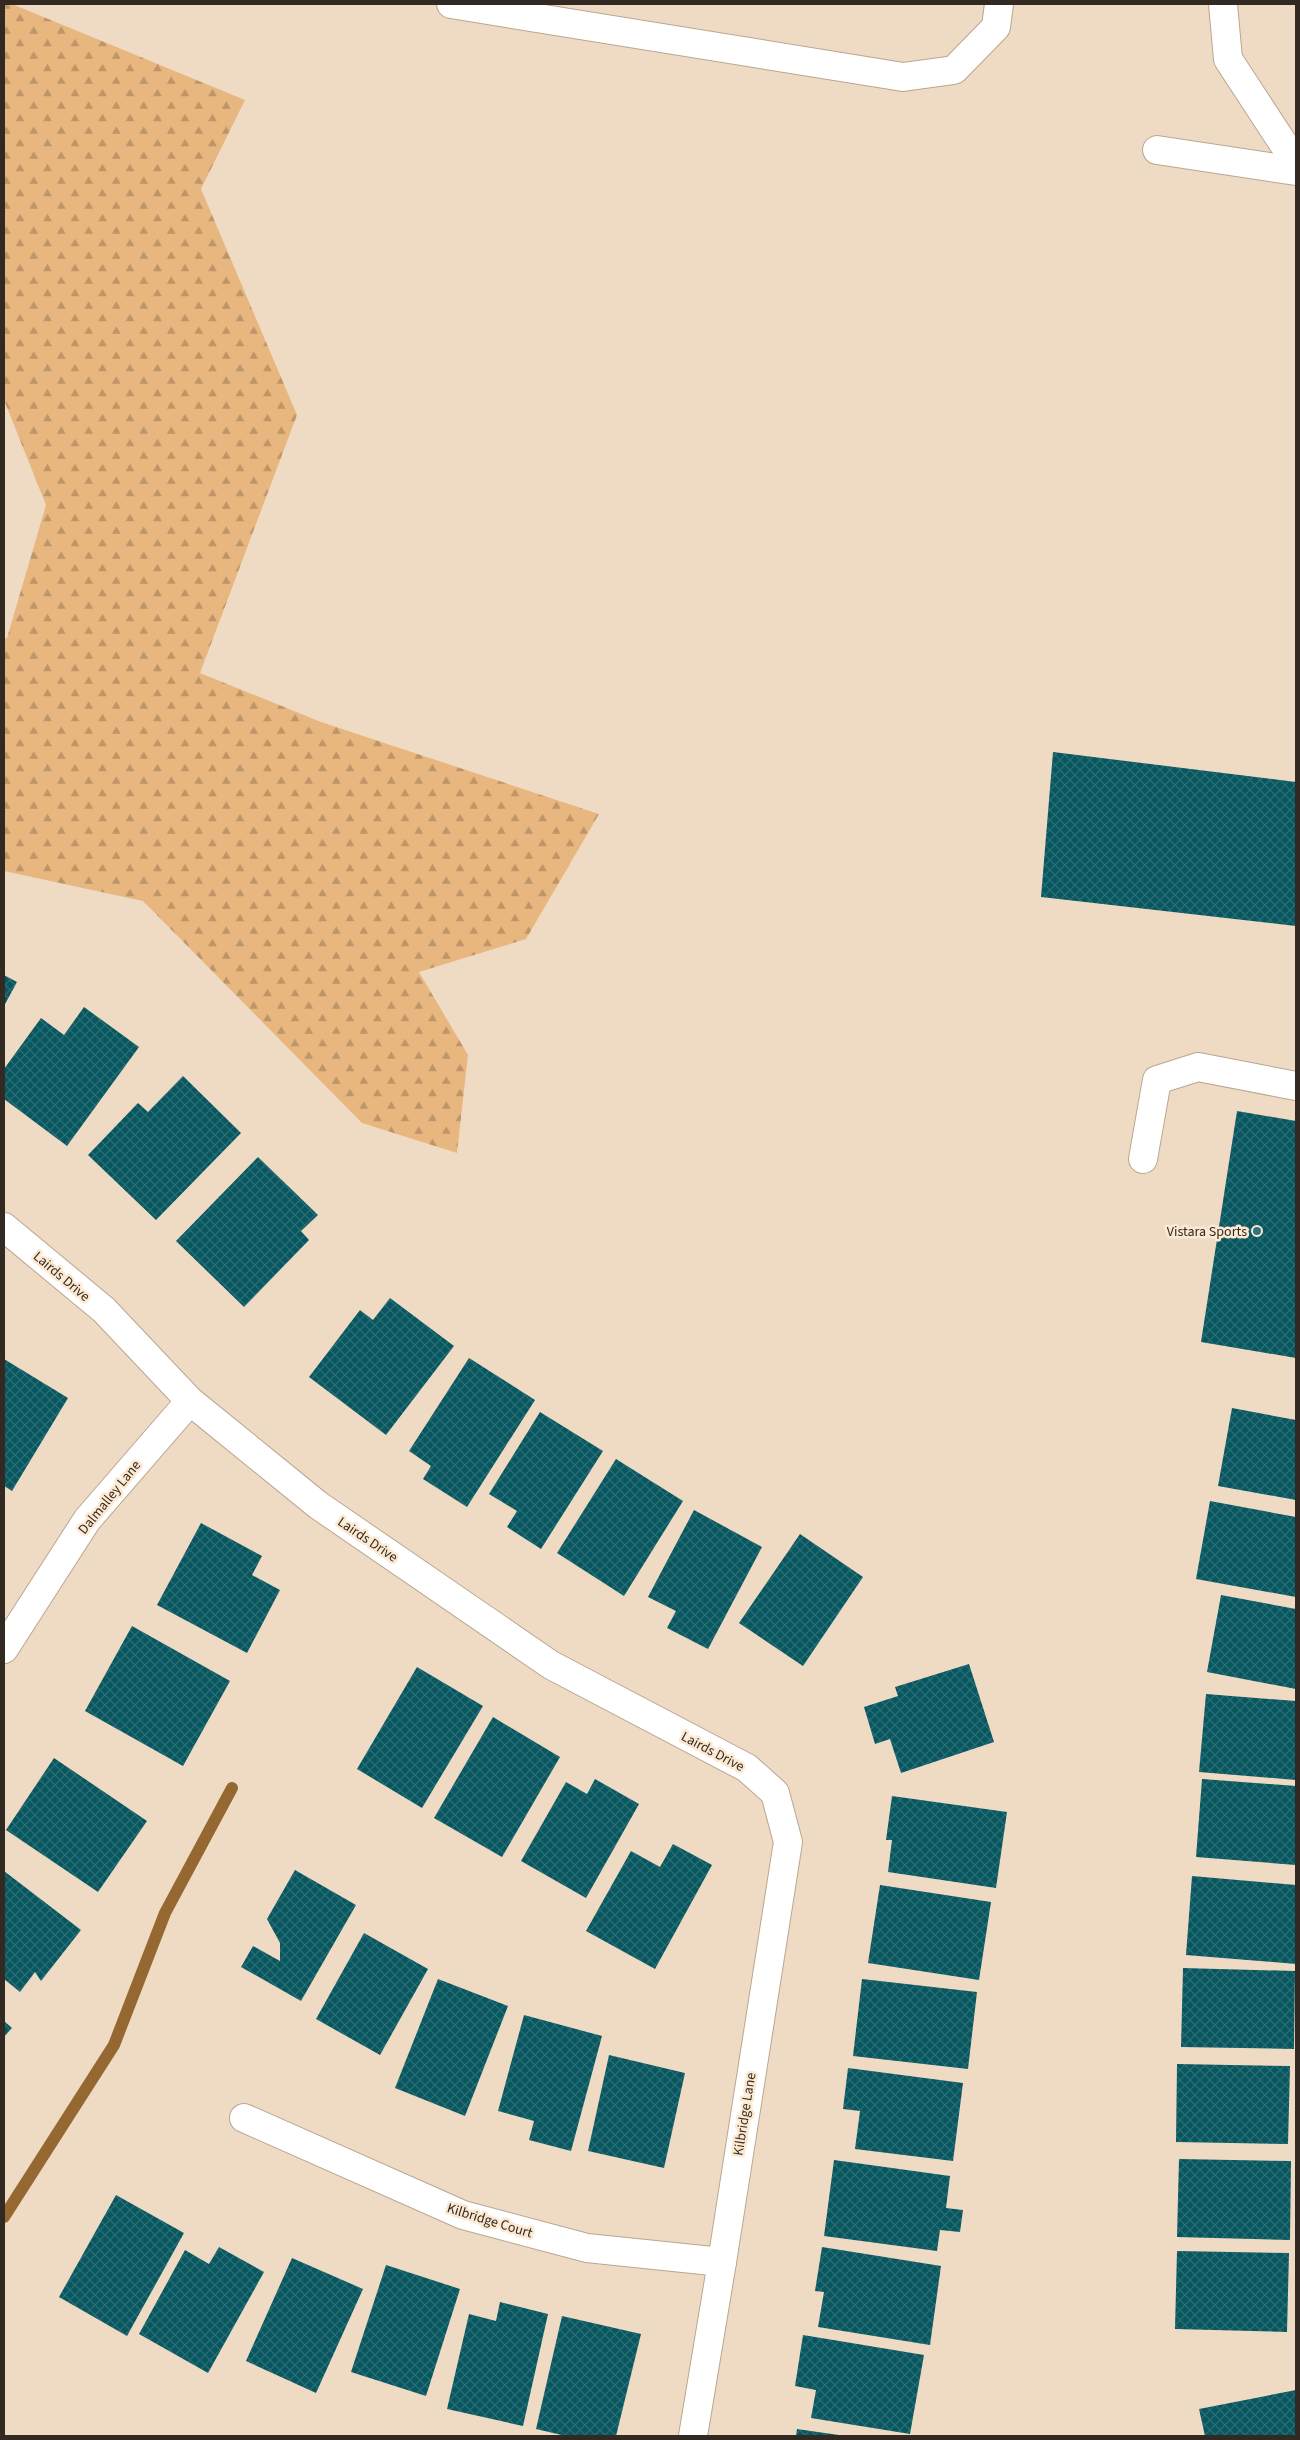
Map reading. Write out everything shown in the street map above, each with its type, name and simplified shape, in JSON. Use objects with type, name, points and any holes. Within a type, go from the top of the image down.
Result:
[{"type":"street","points":[[451,4],[903,77],[954,70],[996,27],[999,4]]},
{"type":"street","points":[[1222,4],[1228,59],[1296,163]]},
{"type":"street","points":[[1157,150],[1296,171]]},
{"type":"street","points":[[1143,1159],[1157,1080],[1198,1067],[1296,1086]]},
{"type":"street","name":"Lairds Drive","points":[[4,1227],[104,1310],[190,1401],[318,1505],[551,1665],[747,1768],[776,1794]]},
{"type":"street","name":"Dalmalley Lane","points":[[4,1649],[87,1520],[190,1401]]},
{"type":"street","name":"Kilbridge Lane","points":[[693,2436],[788,1842],[776,1794]]},
{"type":"street","name":"Kilbridge Court","points":[[244,2118],[462,2215],[587,2248],[722,2262]]},
{"type":"green space","points":[[4,4],[12,4],[245,100],[201,189],[297,415],[200,673],[321,722],[599,814],[526,939],[419,972],[468,1055],[457,1153],[362,1123],[143,901],[4,871],[4,639],[7,638],[46,505],[4,400]]},
{"type":"building","points":[[1053,752],[1296,782],[1296,926],[1041,897]]},
{"type":"building","points":[[4,975],[17,982],[4,1006]]},
{"type":"building","points":[[84,1007],[139,1047],[67,1146],[4,1099],[4,1069],[41,1018],[64,1035]]},
{"type":"building","points":[[183,1076],[241,1133],[156,1220],[88,1155],[138,1103],[148,1112]]},
{"type":"building","name":"Vistara Sports","points":[[1237,1111],[1296,1121],[1296,1358],[1201,1342]]},
{"type":"building","points":[[258,1157],[318,1215],[301,1231],[309,1240],[244,1307],[176,1241]]},
{"type":"building","points":[[390,1298],[454,1346],[386,1435],[309,1377],[360,1310],[373,1320]]},
{"type":"building","points":[[469,1358],[535,1400],[467,1507],[423,1479],[431,1466],[409,1451]]},
{"type":"building","points":[[4,1359],[68,1398],[12,1491],[4,1486]]},
{"type":"building","points":[[1232,1408],[1296,1420],[1296,1500],[1218,1486]]},
{"type":"building","points":[[540,1412],[603,1451],[541,1549],[507,1527],[517,1511],[489,1494]]},
{"type":"building","points":[[616,1459],[683,1501],[624,1596],[557,1553]]},
{"type":"building","points":[[1210,1501],[1296,1517],[1296,1597],[1196,1579]]},
{"type":"building","points":[[694,1510],[762,1547],[708,1649],[667,1628],[676,1611],[648,1597]]},
{"type":"building","points":[[201,1523],[262,1556],[252,1575],[280,1590],[247,1653],[157,1605]]},
{"type":"building","points":[[800,1534],[863,1577],[803,1666],[739,1623]]},
{"type":"building","points":[[1221,1595],[1296,1609],[1296,1689],[1207,1672]]},
{"type":"building","points":[[132,1626],[230,1681],[183,1766],[85,1711]]},
{"type":"building","points":[[969,1664],[994,1742],[901,1773],[890,1739],[875,1744],[864,1707],[898,1696],[895,1687]]},
{"type":"building","points":[[417,1667],[483,1706],[422,1808],[357,1769]]},
{"type":"building","points":[[1206,1694],[1296,1701],[1296,1780],[1199,1772]]},
{"type":"building","points":[[493,1717],[560,1757],[502,1857],[434,1818]]},
{"type":"building","points":[[54,1758],[147,1821],[98,1892],[6,1830]]},
{"type":"building","points":[[595,1779],[639,1804],[586,1898],[521,1861],[566,1782],[587,1794]]},
{"type":"building","points":[[1202,1779],[1296,1786],[1296,1865],[1196,1857]]},
{"type":"building","points":[[892,1796],[1007,1812],[996,1888],[888,1872],[892,1840],[886,1840]]},
{"type":"building","points":[[673,1844],[712,1865],[655,1969],[586,1931],[631,1851],[660,1867]]},
{"type":"building","points":[[295,1870],[356,1905],[301,2001],[241,1967],[253,1946],[280,1961],[280,1943],[267,1919]]},
{"type":"building","points":[[4,1871],[81,1930],[41,1981],[35,1972],[20,1992],[4,1979]]},
{"type":"building","points":[[1192,1876],[1296,1885],[1296,1964],[1186,1955]]},
{"type":"building","points":[[880,1885],[991,1902],[979,1980],[868,1963]]},
{"type":"building","points":[[364,1933],[428,1969],[380,2055],[316,2019]]},
{"type":"building","points":[[1183,1968],[1295,1971],[1294,2049],[1181,2047]]},
{"type":"building","points":[[438,1979],[508,2006],[465,2116],[395,2088]]},
{"type":"building","points":[[862,1979],[977,1992],[968,2069],[853,2056]]},
{"type":"building","points":[[524,2015],[602,2036],[571,2151],[529,2140],[534,2121],[498,2111]]},
{"type":"building","points":[[4,2021],[12,2028],[4,2037]]},
{"type":"building","points":[[609,2055],[685,2073],[664,2168],[588,2151]]},
{"type":"building","points":[[1177,2064],[1290,2066],[1288,2144],[1176,2142]]},
{"type":"building","points":[[848,2068],[963,2083],[953,2161],[855,2149],[860,2111],[843,2109]]},
{"type":"building","points":[[1179,2159],[1291,2161],[1290,2240],[1177,2237]]},
{"type":"building","points":[[834,2160],[950,2176],[946,2208],[963,2210],[960,2232],[940,2230],[937,2251],[824,2236]]},
{"type":"building","points":[[116,2195],[184,2233],[127,2336],[59,2297]]},
{"type":"building","points":[[219,2247],[264,2272],[208,2373],[139,2334],[185,2250],[209,2264]]},
{"type":"building","points":[[822,2247],[941,2266],[930,2345],[818,2327],[824,2292],[815,2291]]},
{"type":"building","points":[[1177,2251],[1289,2253],[1287,2332],[1175,2329]]},
{"type":"building","points":[[292,2258],[363,2289],[316,2393],[246,2361]]},
{"type":"building","points":[[386,2265],[460,2289],[426,2396],[351,2372]]},
{"type":"building","points":[[500,2302],[548,2314],[523,2426],[447,2409],[469,2314],[496,2321]]},
{"type":"building","points":[[562,2316],[641,2334],[616,2436],[566,2436],[536,2429]]},
{"type":"building","points":[[803,2335],[924,2355],[910,2434],[811,2418],[816,2390],[795,2386]]},
{"type":"building","points":[[1296,2390],[1296,2436],[1205,2436],[1199,2409]]},
{"type":"building","points":[[797,2429],[839,2435],[839,2436],[796,2436]]},
{"type":"waterway","points":[[4,2217],[114,2045],[165,1913],[232,1788]]},
{"type":"place","name":"Vistara Sports","points":[[1257,1231]]}]
